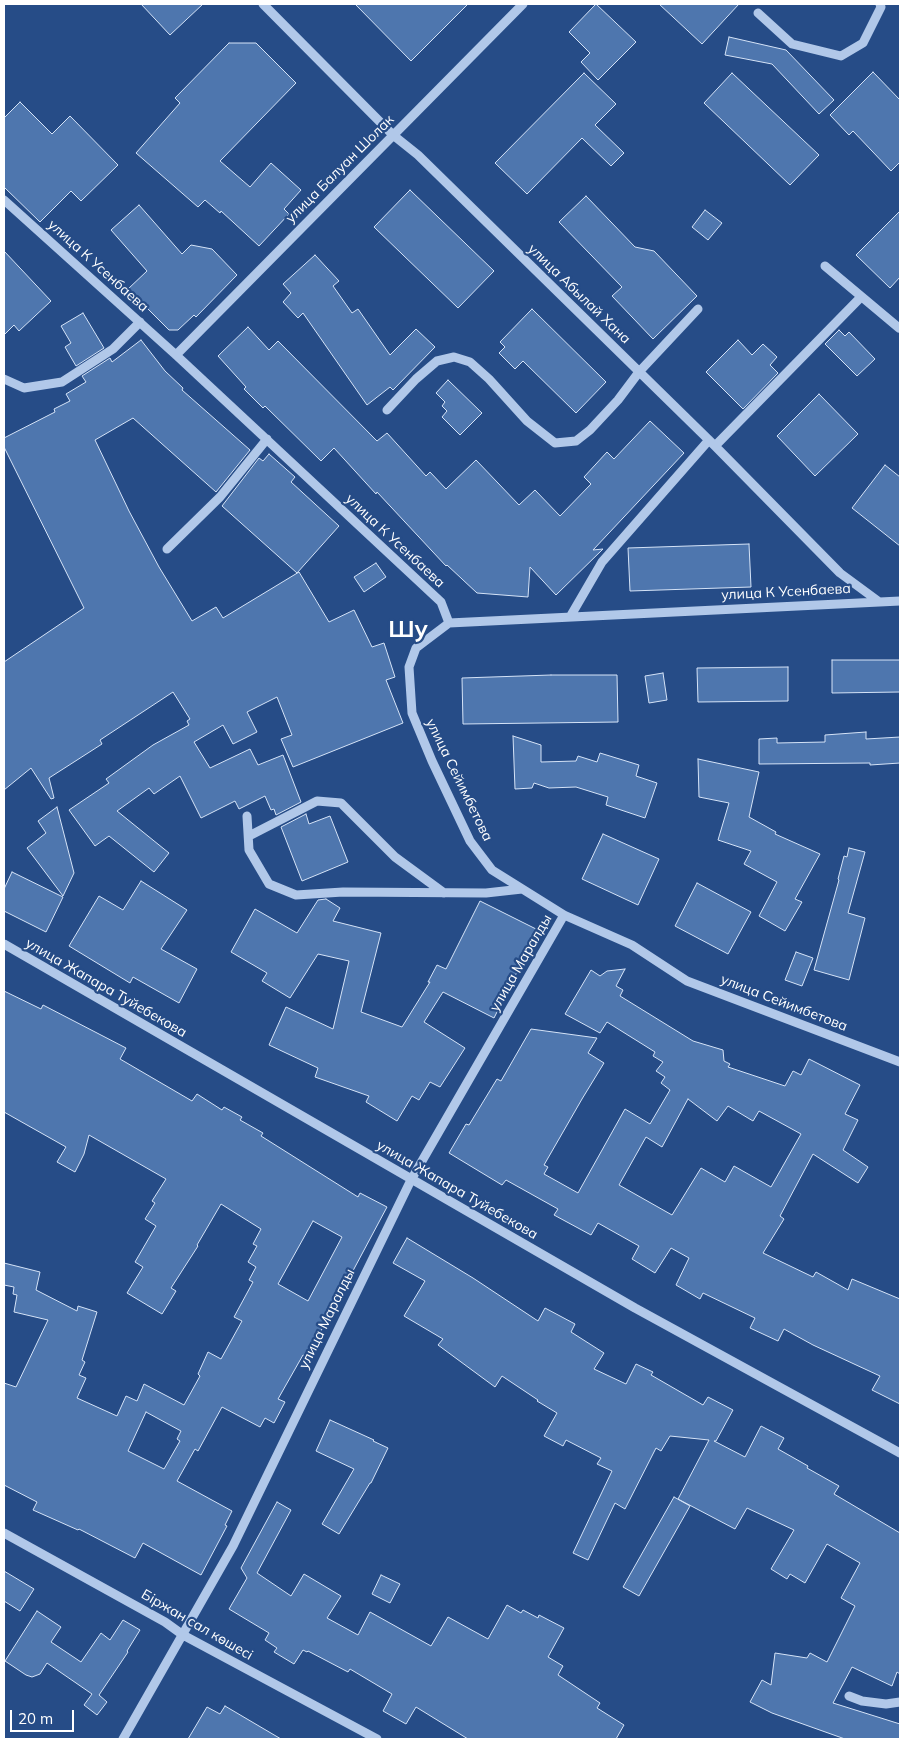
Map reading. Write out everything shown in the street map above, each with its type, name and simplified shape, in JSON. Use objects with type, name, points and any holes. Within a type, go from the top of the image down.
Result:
[{"type":"street","name":"улица Абылай Хана","points":[[263,4],[393,135],[418,155],[712,443],[840,573],[878,601]]},
{"type":"street","name":"улица Балуан Шолак","points":[[176,355],[523,4]]},
{"type":"street","points":[[758,13],[792,44],[841,56],[863,43],[881,8],[880,4]]},
{"type":"street","name":"улица К Усенбаева","points":[[4,200],[176,355],[440,602],[449,623],[900,601]]},
{"type":"street","points":[[825,266],[900,327]]},
{"type":"street","points":[[570,617],[602,562],[712,443],[861,297]]},
{"type":"street","points":[[387,410],[416,379],[437,361],[454,357],[470,362],[489,379],[527,421],[556,443],[576,441],[590,430],[618,400],[639,372],[698,309]]},
{"type":"street","points":[[4,379],[24,388],[62,382],[113,349],[140,322]]},
{"type":"street","points":[[167,549],[220,498],[267,439]]},
{"type":"street","name":"улица Сейимбетова","points":[[449,623],[416,648],[408,667],[412,713],[432,761],[470,841],[492,870],[564,916],[632,945],[686,981],[900,1062]]},
{"type":"street","points":[[249,836],[317,801],[341,803],[394,857],[445,893]]},
{"type":"street","points":[[247,816],[249,850],[269,884],[296,895],[343,892],[486,893],[522,889]]},
{"type":"street","name":"улица Маралды","points":[[123,1739],[233,1546],[411,1180],[564,916]]},
{"type":"street","name":"улица Жапара Туйебекова","points":[[4,944],[635,1308],[900,1453]]},
{"type":"street","name":"Біржан сал көшесі","points":[[4,1533],[165,1622],[182,1636],[378,1739]]},
{"type":"street","points":[[849,1696],[862,1701],[886,1704],[900,1702]]},
{"type":"building","points":[[141,4],[203,4],[170,35]]},
{"type":"building","points":[[355,4],[468,4],[411,61]]},
{"type":"building","points":[[596,4],[636,42],[598,80],[581,62],[590,53],[569,32]]},
{"type":"building","points":[[659,4],[739,4],[702,44]]},
{"type":"building","points":[[729,37],[786,50],[834,100],[819,114],[772,64],[725,55]]},
{"type":"building","points":[[229,43],[256,43],[296,83],[220,161],[250,187],[271,163],[301,190],[284,209],[289,214],[259,246],[221,211],[220,213],[205,200],[198,207],[136,153],[180,103],[175,98]]},
{"type":"building","points":[[873,72],[900,100],[900,162],[891,171],[853,131],[849,135],[830,115]]},
{"type":"building","points":[[584,73],[616,104],[595,125],[624,153],[611,166],[582,138],[527,194],[495,163]]},
{"type":"building","points":[[732,73],[819,155],[790,185],[704,103]]},
{"type":"building","points":[[20,102],[52,134],[70,116],[118,165],[81,201],[71,191],[40,222],[4,187],[4,118]]},
{"type":"building","points":[[410,190],[494,271],[458,308],[374,227]]},
{"type":"building","points":[[586,196],[635,247],[654,251],[697,296],[653,339],[612,296],[622,287],[559,222]]},
{"type":"building","points":[[139,205],[182,254],[191,245],[212,249],[237,275],[196,317],[194,315],[178,330],[169,330],[128,289],[147,271],[111,230]]},
{"type":"building","points":[[705,210],[722,223],[708,240],[692,227]]},
{"type":"building","points":[[900,211],[900,277],[890,288],[856,255]]},
{"type":"building","points":[[4,251],[51,301],[19,331],[14,325],[4,335]]},
{"type":"building","points":[[315,255],[339,281],[333,286],[352,313],[358,309],[390,355],[416,329],[435,347],[393,390],[390,387],[367,405],[303,313],[298,318],[283,302],[291,293],[283,284]]},
{"type":"building","points":[[532,309],[606,382],[576,413],[523,361],[515,369],[499,353],[505,347],[500,342]]},
{"type":"building","points":[[83,313],[104,348],[76,366],[65,347],[71,343],[61,326]]},
{"type":"building","points":[[248,327],[269,350],[278,341],[377,441],[387,433],[426,476],[430,472],[446,489],[476,460],[519,505],[535,490],[560,516],[591,484],[584,477],[607,452],[614,459],[650,421],[684,453],[593,550],[603,549],[556,595],[530,567],[528,597],[477,593],[446,566],[334,448],[321,461],[265,406],[263,408],[244,389],[246,387],[218,356]]},
{"type":"building","points":[[839,330],[845,336],[849,332],[875,359],[857,376],[825,344]]},
{"type":"building","points":[[141,340],[165,371],[183,388],[182,390],[250,450],[216,492],[133,418],[95,440],[129,511],[159,567],[192,621],[216,607],[223,618],[299,572],[329,622],[354,610],[372,647],[384,643],[395,677],[386,680],[403,723],[293,767],[281,739],[292,735],[277,697],[247,712],[257,732],[233,744],[223,725],[194,742],[210,768],[250,749],[258,765],[283,755],[301,802],[276,815],[274,809],[271,810],[265,796],[239,809],[235,801],[201,818],[180,776],[154,794],[149,788],[117,811],[169,853],[154,872],[109,836],[95,846],[69,810],[109,783],[106,779],[153,745],[189,725],[187,721],[190,719],[173,692],[100,740],[102,744],[49,778],[54,798],[51,799],[31,768],[4,790],[4,662],[84,608],[4,447],[4,438],[55,412],[54,409],[70,401],[66,394],[86,382],[82,376],[110,358],[112,362]]},
{"type":"building","points":[[738,340],[752,355],[763,344],[777,357],[770,365],[778,373],[743,409],[706,372]]},
{"type":"building","points":[[448,380],[482,413],[460,435],[442,417],[447,411],[442,406],[445,402],[436,393]]},
{"type":"building","points":[[819,394],[858,434],[815,476],[777,436]]},
{"type":"building","points":[[269,454],[295,477],[291,482],[339,526],[297,573],[222,506],[259,458],[263,461]]},
{"type":"building","points":[[885,465],[900,477],[900,546],[852,508]]},
{"type":"building","points":[[749,544],[751,587],[630,591],[628,548]]},
{"type":"building","points":[[376,563],[386,577],[364,592],[354,577]]},
{"type":"building","points":[[832,660],[900,660],[900,692],[832,693]]},
{"type":"building","points":[[788,667],[788,701],[698,702],[697,668]]},
{"type":"building","points":[[663,673],[667,700],[649,703],[645,676]]},
{"type":"building","points":[[617,675],[618,722],[463,724],[462,678]]},
{"type":"building","points":[[866,732],[866,739],[900,737],[900,763],[870,765],[870,763],[759,764],[759,739],[777,738],[777,743],[825,742],[825,735]]},
{"type":"building","points":[[513,736],[541,745],[541,762],[576,761],[578,756],[597,762],[600,753],[639,765],[636,776],[657,783],[645,818],[606,805],[608,797],[576,787],[549,788],[534,783],[532,788],[515,789]]},
{"type":"building","points":[[698,759],[759,772],[749,817],[776,832],[775,834],[820,854],[795,899],[802,902],[785,931],[759,916],[777,882],[744,864],[751,851],[718,840],[729,803],[699,797]]},
{"type":"building","points":[[57,807],[74,873],[63,896],[27,848],[46,833],[38,821]]},
{"type":"building","points":[[306,814],[309,824],[330,816],[348,862],[302,881],[281,827]]},
{"type":"building","points":[[603,834],[659,859],[638,905],[582,879]]},
{"type":"building","points":[[849,848],[865,852],[848,913],[865,918],[849,980],[814,970],[844,856],[847,857]]},
{"type":"building","points":[[12,872],[63,897],[46,932],[4,911],[4,889]]},
{"type":"building","points":[[141,881],[187,910],[161,949],[197,969],[179,1003],[133,977],[130,983],[69,946],[99,896],[123,910]]},
{"type":"building","points":[[697,883],[751,912],[728,954],[675,926]]},
{"type":"building","points":[[326,899],[340,908],[333,921],[381,933],[361,1012],[402,1027],[430,982],[428,982],[437,965],[446,969],[480,901],[538,930],[494,1018],[443,992],[424,1022],[465,1048],[440,1087],[430,1082],[419,1100],[412,1096],[397,1121],[366,1102],[369,1096],[315,1077],[318,1068],[269,1045],[286,1007],[333,1029],[349,961],[318,954],[290,998],[262,981],[267,973],[231,952],[255,909],[297,933],[318,900]]},
{"type":"building","points":[[796,952],[813,958],[802,986],[785,980]]},
{"type":"building","points":[[625,969],[616,986],[623,990],[620,996],[693,1041],[723,1050],[724,1061],[730,1064],[728,1067],[785,1086],[793,1071],[801,1075],[809,1059],[860,1085],[845,1114],[858,1120],[843,1150],[868,1167],[858,1183],[813,1154],[780,1216],[784,1219],[763,1253],[813,1277],[816,1272],[848,1290],[852,1279],[900,1299],[900,1404],[872,1390],[880,1376],[813,1345],[784,1329],[778,1341],[750,1328],[755,1318],[703,1293],[700,1299],[676,1285],[689,1258],[671,1248],[655,1273],[632,1259],[639,1246],[598,1223],[591,1235],[554,1215],[558,1209],[506,1180],[502,1185],[449,1153],[466,1124],[469,1125],[497,1079],[501,1081],[531,1029],[597,1038],[588,1053],[604,1063],[544,1165],[548,1167],[544,1174],[578,1193],[625,1109],[650,1124],[670,1090],[661,1083],[665,1077],[656,1071],[663,1062],[653,1056],[655,1052],[607,1022],[600,1033],[565,1014],[591,970],[600,976],[607,971]],"holes":[[[688,1099],[717,1121],[728,1106],[753,1121],[759,1111],[801,1134],[771,1187],[734,1166],[725,1182],[701,1168],[672,1215],[619,1185],[646,1137],[662,1147]]]},
{"type":"building","points":[[4,991],[41,1009],[43,1005],[126,1048],[120,1059],[192,1101],[197,1094],[222,1110],[224,1107],[242,1117],[240,1120],[263,1133],[261,1136],[358,1197],[360,1193],[387,1207],[307,1357],[303,1355],[278,1399],[285,1402],[274,1423],[265,1418],[260,1427],[222,1407],[198,1451],[195,1449],[177,1481],[232,1511],[225,1525],[227,1526],[201,1575],[143,1543],[135,1558],[79,1529],[33,1510],[37,1502],[4,1485],[4,1383],[16,1387],[48,1320],[14,1312],[17,1295],[13,1294],[14,1287],[4,1285],[4,1263],[40,1272],[36,1290],[77,1311],[78,1306],[97,1312],[82,1360],[85,1362],[79,1375],[86,1378],[77,1398],[117,1416],[126,1396],[137,1401],[144,1384],[184,1405],[200,1376],[198,1374],[208,1352],[221,1359],[242,1321],[234,1317],[253,1282],[249,1280],[256,1267],[248,1262],[257,1246],[253,1244],[261,1229],[221,1204],[198,1246],[171,1288],[176,1291],[162,1314],[127,1293],[143,1267],[135,1262],[156,1226],[145,1219],[155,1203],[152,1201],[166,1179],[89,1135],[84,1154],[75,1172],[57,1162],[66,1147],[4,1112]],"holes":[[[313,1221],[342,1237],[308,1301],[278,1284]],[[146,1412],[181,1431],[177,1439],[180,1441],[164,1469],[128,1451]]]},
{"type":"building","points":[[407,1238],[473,1278],[538,1321],[545,1308],[575,1324],[571,1332],[604,1353],[594,1369],[626,1384],[636,1364],[653,1372],[651,1375],[703,1405],[708,1397],[733,1410],[716,1441],[714,1441],[745,1457],[761,1426],[784,1438],[778,1449],[839,1486],[834,1494],[900,1533],[900,1674],[897,1672],[892,1686],[852,1667],[833,1703],[900,1724],[900,1739],[845,1739],[772,1713],[750,1702],[762,1680],[771,1685],[775,1653],[807,1658],[810,1653],[827,1662],[855,1606],[841,1598],[860,1563],[827,1544],[805,1583],[790,1574],[787,1579],[771,1569],[794,1530],[747,1508],[735,1529],[678,1499],[709,1440],[670,1436],[661,1451],[656,1448],[625,1509],[615,1503],[588,1560],[573,1553],[612,1471],[597,1464],[601,1458],[566,1440],[563,1446],[544,1436],[557,1413],[502,1376],[495,1387],[438,1345],[443,1339],[404,1316],[425,1281],[393,1263]]},
{"type":"building","points":[[330,1420],[388,1448],[371,1483],[339,1534],[322,1524],[354,1469],[316,1451]]},
{"type":"building","points":[[674,1497],[690,1506],[639,1596],[623,1587]]},
{"type":"building","points":[[277,1502],[291,1510],[257,1573],[291,1596],[304,1574],[341,1596],[327,1618],[358,1635],[370,1612],[431,1646],[448,1617],[488,1639],[507,1605],[521,1613],[523,1610],[538,1618],[539,1615],[564,1628],[548,1657],[563,1666],[558,1675],[600,1703],[597,1708],[624,1725],[616,1739],[468,1739],[416,1707],[406,1724],[383,1711],[392,1694],[350,1669],[348,1672],[308,1651],[303,1650],[294,1664],[274,1652],[277,1648],[265,1640],[269,1633],[229,1609],[247,1578],[241,1568]]},
{"type":"building","points":[[4,1571],[34,1589],[20,1611],[4,1601]]},
{"type":"building","points":[[381,1575],[400,1584],[390,1603],[372,1594]]},
{"type":"building","points":[[37,1611],[61,1627],[51,1642],[81,1662],[101,1633],[110,1640],[123,1620],[140,1630],[128,1652],[99,1695],[107,1702],[97,1715],[84,1705],[92,1694],[47,1663],[40,1674],[32,1677],[5,1661]]},
{"type":"building","points":[[225,1706],[281,1739],[188,1739],[207,1707],[220,1714]]},
{"type":"district","name":"Шу","points":[[408,630]]}]
